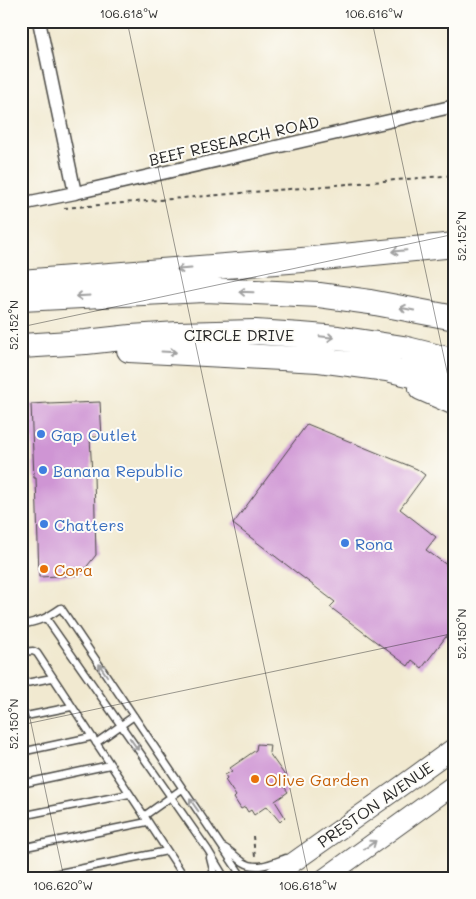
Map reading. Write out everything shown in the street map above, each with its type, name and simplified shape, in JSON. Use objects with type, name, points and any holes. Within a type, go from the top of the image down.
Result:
[{"type":"highway","points":[[21,282],[452,246]]},
{"type":"highway","points":[[21,299],[196,290],[319,295],[370,302],[455,318]]},
{"type":"highway","name":"CIRCLE DRIVE","points":[[21,346],[178,334],[264,333],[328,337],[403,348],[455,361]]},
{"type":"highway","points":[[86,342],[109,348],[318,360],[387,369],[455,385]]},
{"type":"highway","points":[[318,360],[416,386],[455,403]]},
{"type":"main road","name":"PRESTON AVENUE","points":[[271,878],[455,747]]},
{"type":"main road","name":"PRESTON AVENUE","points":[[328,876],[455,784]]},
{"type":"street","points":[[40,21],[75,193]]},
{"type":"street","name":"BEEF RESEARCH ROAD","points":[[21,204],[455,106]]},
{"type":"lane","points":[[21,625],[40,621],[61,608],[243,878]]},
{"type":"lane","points":[[46,618],[208,850],[225,878]]},
{"type":"lane","points":[[21,652],[33,651],[37,653],[180,870],[182,878]]},
{"type":"lane","points":[[21,684],[52,678]]},
{"type":"lane","points":[[21,717],[71,707]]},
{"type":"lane","points":[[96,743],[134,716]]},
{"type":"lane","points":[[21,752],[91,737]]},
{"type":"lane","points":[[21,784],[110,765]]},
{"type":"lane","points":[[21,848],[146,819],[182,789]]},
{"type":"lane","points":[[21,816],[129,794]]},
{"type":"lane","points":[[221,846],[231,851],[241,861],[253,866],[270,864],[311,850]]},
{"type":"lane","points":[[208,850],[215,878]]},
{"type":"lane","points":[[34,878],[167,851]]},
{"type":"path","points":[[91,207],[455,175]]},
{"type":"path","points":[[21,424],[29,423]]},
{"type":"path","points":[[253,836],[255,857]]},
{"type":"building","points":[[100,402],[102,437],[90,437],[92,475],[94,475],[96,555],[80,575],[39,577],[36,478],[34,478],[31,404]]},
{"type":"building","name":"Rona","points":[[307,424],[417,469],[425,475],[400,509],[436,537],[426,550],[455,571],[455,625],[422,668],[412,660],[408,666],[330,607],[335,602],[233,524]]},
{"type":"building","name":"Olive Garden","points":[[257,744],[270,745],[269,753],[286,777],[280,781],[288,792],[275,801],[285,817],[280,822],[267,806],[254,815],[251,810],[248,812],[245,807],[241,809],[234,798],[236,796],[225,780],[227,778],[225,775],[232,771],[230,768],[256,750]]},
{"type":"place","name":"Gap Outlet","points":[[41,434]]},
{"type":"place","name":"Banana Republic","points":[[43,470]]},
{"type":"place","name":"Chatters","points":[[44,524]]},
{"type":"place","name":"Rona","points":[[345,543]]},
{"type":"place","name":"Cora","points":[[44,569]]},
{"type":"place","name":"Olive Garden","points":[[255,779]]}]
